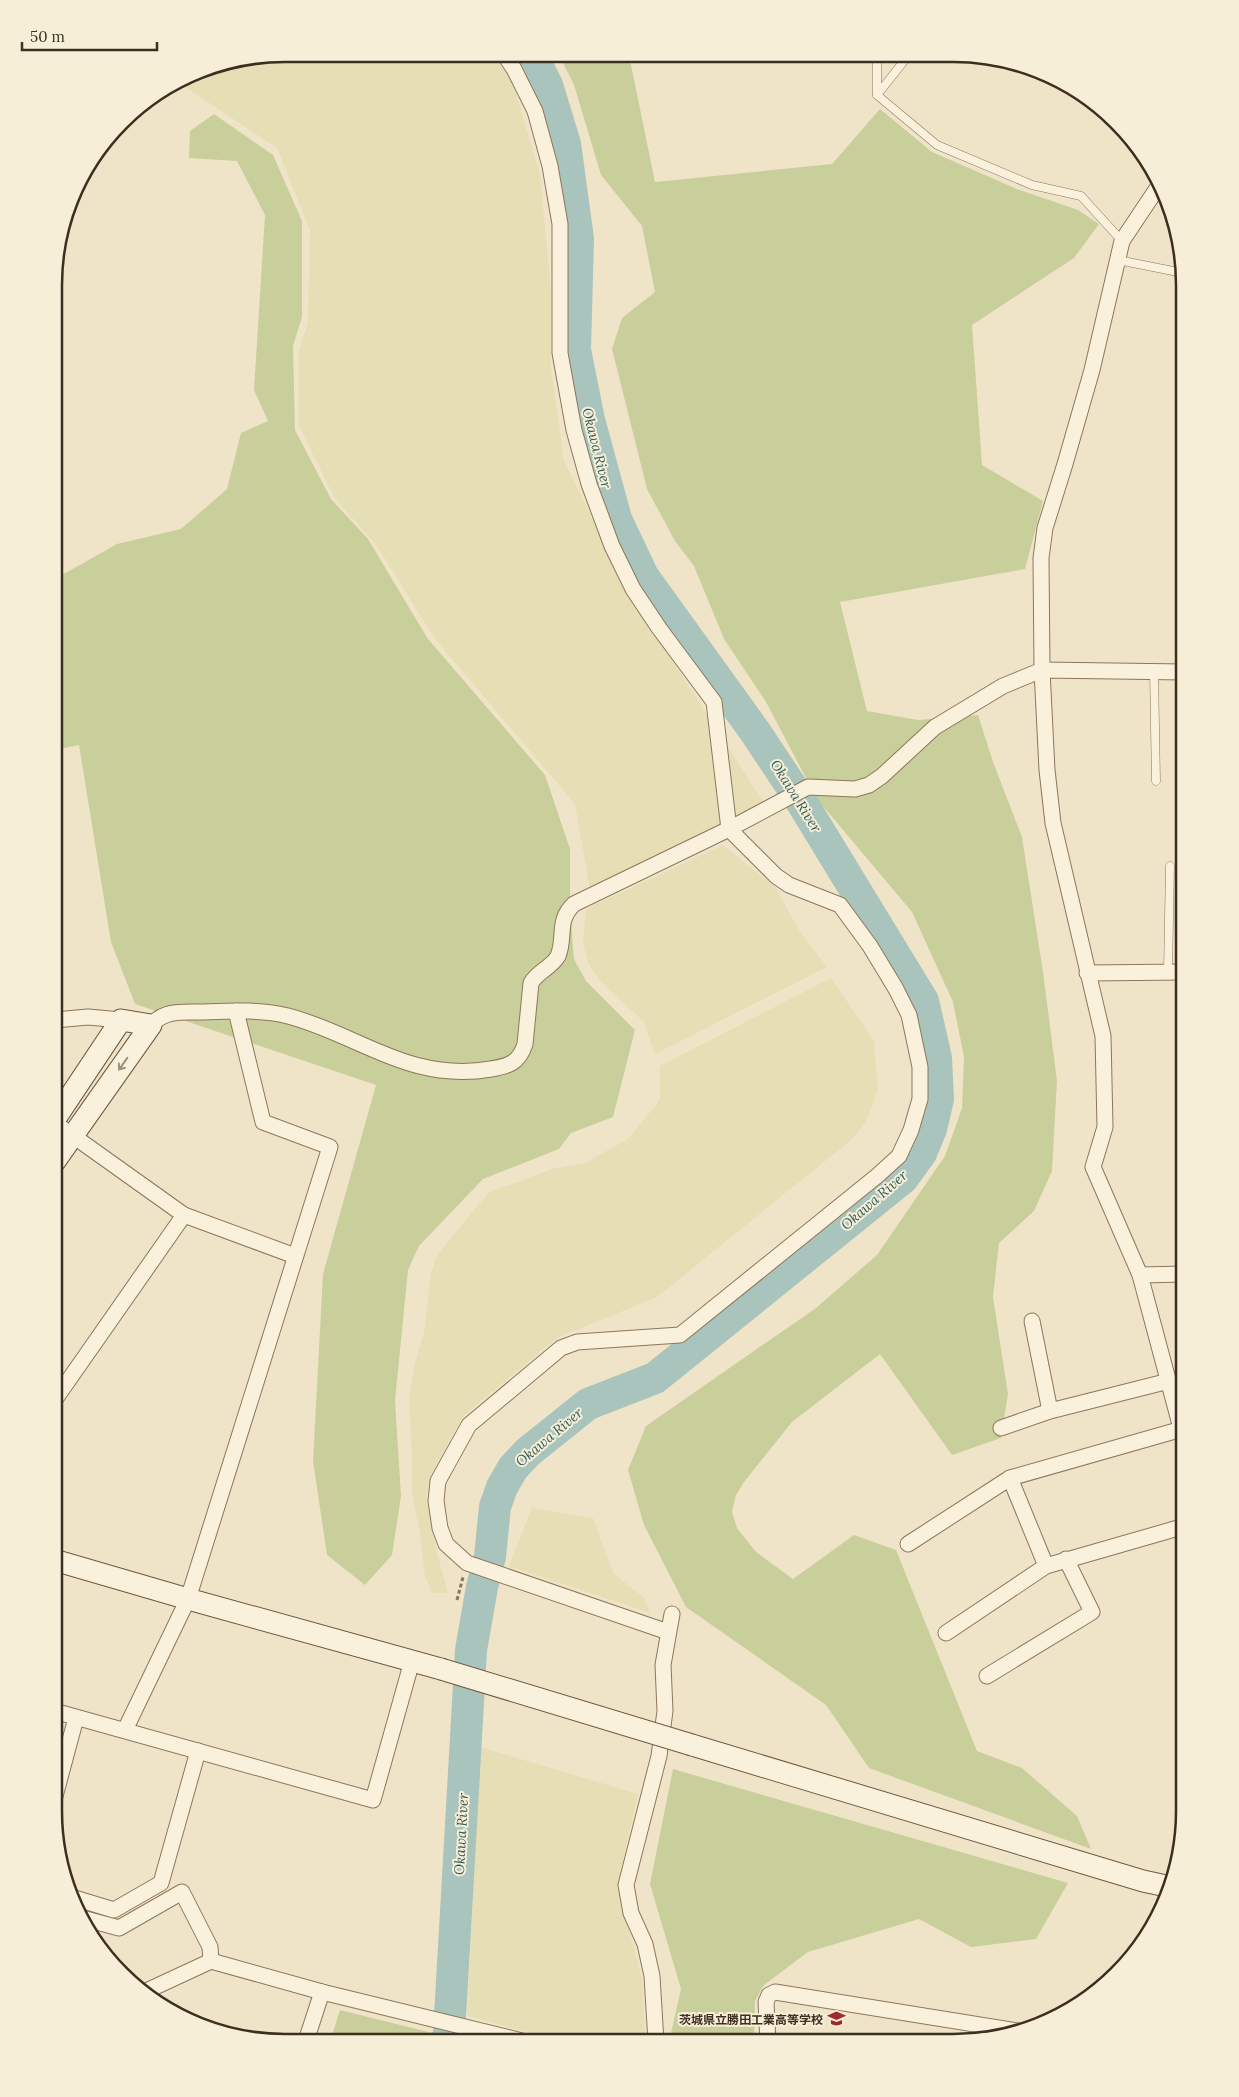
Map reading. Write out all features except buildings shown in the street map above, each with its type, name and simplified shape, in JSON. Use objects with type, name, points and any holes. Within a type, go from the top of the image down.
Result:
[{"type":"street","points":[[509,62],[535,112],[550,166],[560,224],[560,353],[574,430],[589,484],[612,546],[634,589],[714,702],[730,829],[776,876],[789,885],[840,905],[870,946],[909,1015],[920,1066],[920,1099],[910,1130],[899,1156],[877,1176],[680,1335],[576,1342],[561,1348],[469,1426],[438,1481],[436,1501],[440,1528],[446,1544],[472,1565],[668,1632]]},
{"type":"street","points":[[1156,191],[1122,241],[1092,370],[1045,528],[1041,558],[1042,670],[1047,770],[1053,823],[1103,1036],[1105,1127],[1093,1167],[1140,1275],[1176,1408]]},
{"type":"street","points":[[62,1150],[151,1025],[159,1016],[178,1012],[270,1012],[315,1025],[402,1062],[418,1066],[476,1072],[500,1068],[519,1059],[525,1044],[530,984],[534,977],[557,957],[563,920],[567,911],[574,904],[730,829],[808,787],[855,789],[869,785],[882,776],[935,727],[1003,686],[1042,670],[1176,672]]},
{"type":"street","points":[[1087,973],[1176,972]]},
{"type":"street","points":[[125,1730],[188,1599],[330,1147],[262,1122],[236,1011]]},
{"type":"street","points":[[62,1019],[88,1017],[151,1025]]},
{"type":"street","points":[[62,1110],[121,1020]]},
{"type":"street","points":[[62,1127],[184,1214],[295,1256]]},
{"type":"street","points":[[62,1390],[184,1214]]},
{"type":"street","points":[[1140,1275],[1176,1274]]},
{"type":"street","points":[[1032,1320],[1050,1411]]},
{"type":"street","points":[[1001,1428],[1050,1411],[1169,1381]]},
{"type":"street","points":[[908,1544],[1010,1478],[1176,1438]]},
{"type":"street","points":[[1010,1478],[1046,1566]]},
{"type":"street","points":[[946,1633],[1046,1566],[1176,1529]]},
{"type":"street","points":[[987,1676],[1092,1612],[1066,1560]]},
{"type":"street","points":[[62,1562],[441,1669],[1143,1881],[1164,1886]]},
{"type":"street","points":[[656,2034],[652,1976],[645,1944],[630,1913],[626,1884],[658,1756],[665,1712],[663,1665],[672,1614]]},
{"type":"street","points":[[62,1714],[373,1800],[412,1661]]},
{"type":"street","points":[[62,1770],[76,1718]]},
{"type":"street","points":[[80,1899],[114,1910],[161,1883],[198,1751]]},
{"type":"street","points":[[91,1920],[119,1928],[182,1892],[210,1947],[211,1961]]},
{"type":"street","points":[[151,1989],[211,1961],[322,1992],[495,2034]]},
{"type":"street","points":[[309,2034],[322,1992]]},
{"type":"street","points":[[768,2034],[766,2002],[769,1995],[775,1992],[1003,2029]]},
{"type":"lane","points":[[877,62],[877,95]]},
{"type":"lane","points":[[877,95],[903,62]]},
{"type":"lane","points":[[877,95],[937,145],[1032,185],[1081,196],[1122,241]]},
{"type":"lane","points":[[1118,260],[1176,272]]},
{"type":"lane","points":[[1154,672],[1156,781]]},
{"type":"lane","points":[[1168,972],[1170,866]]},
{"type":"path","points":[[457,1600],[472,1565]]},
{"type":"shaded area","points":[[285,62],[499,62],[513,83],[540,174],[551,291],[551,368],[564,461],[630,595],[764,803],[590,889],[575,804],[435,639],[377,546],[334,497],[299,426],[299,350],[308,323],[310,230],[277,148],[184,86],[214,74],[256,64]]},
{"type":"shaded area","points":[[723,845],[775,887],[799,930],[827,967],[655,1054],[644,1022],[601,982],[588,963],[583,941],[586,909]]},
{"type":"shaded area","points":[[831,978],[874,1041],[878,1090],[865,1123],[851,1140],[657,1297],[557,1338],[463,1416],[430,1478],[426,1495],[437,1553],[448,1593],[432,1593],[425,1576],[420,1533],[412,1494],[409,1397],[415,1363],[424,1333],[431,1274],[437,1255],[488,1193],[552,1169],[585,1163],[628,1139],[660,1100],[660,1066]]},
{"type":"shaded area","points":[[532,1508],[593,1518],[613,1573],[644,1598],[650,1613],[509,1566]]},
{"type":"shaded area","points":[[480,1747],[638,1794],[617,1886],[643,1982],[645,2034],[535,2034],[467,2016]]},
{"type":"green space","points":[[562,62],[630,62],[655,182],[832,164],[880,109],[932,152],[1017,189],[1078,210],[1099,224],[1074,258],[972,325],[982,465],[1043,501],[1025,569],[840,602],[867,711],[918,720],[978,715],[993,762],[1022,837],[1043,972],[1057,1081],[1052,1171],[1034,1211],[999,1243],[993,1297],[1008,1394],[1001,1438],[952,1455],[880,1354],[792,1422],[744,1482],[736,1495],[732,1512],[737,1528],[756,1552],[793,1579],[854,1535],[896,1550],[977,1751],[1022,1768],[1077,1816],[1091,1849],[869,1768],[826,1705],[686,1607],[644,1525],[628,1470],[646,1426],[816,1308],[877,1255],[945,1156],[962,1108],[964,1057],[953,1002],[912,912],[817,799],[766,702],[724,639],[694,566],[675,541],[647,489],[612,349],[622,318],[655,292],[642,226],[601,175],[574,85]]},
{"type":"green space","points":[[214,114],[273,155],[302,221],[302,317],[293,346],[295,430],[331,499],[368,539],[428,639],[545,775],[570,849],[570,910],[574,959],[586,981],[635,1030],[613,1117],[571,1133],[559,1149],[483,1179],[419,1246],[408,1270],[395,1401],[401,1496],[392,1555],[365,1585],[327,1555],[313,1461],[323,1274],[376,1085],[135,1004],[111,942],[79,745],[62,749],[62,575],[117,544],[181,529],[227,489],[241,433],[268,421],[254,390],[265,215],[237,161],[189,158],[190,131]]},
{"type":"green space","points":[[673,1769],[1068,1883],[1036,1939],[971,1947],[919,1919],[808,1952],[764,1985],[755,2001],[754,2034],[671,2034],[681,1989],[650,1884]]},
{"type":"green space","points":[[340,2010],[433,2033],[433,2034],[332,2034]]},
{"type":"waterway","name":"Okawa River","points":[[449,2034],[471,1650],[482,1587],[490,1557],[495,1507],[502,1487],[513,1468],[528,1452],[588,1404],[655,1378],[903,1178],[921,1153],[931,1129],[938,1099],[936,1058],[923,1001],[801,801],[756,733],[643,576],[616,519],[589,420],[575,350],[578,239],[565,144],[547,85],[535,62]]},
{"type":"place","name":"茨城県立勝田工業高等学校","points":[[837,2019]]}]
